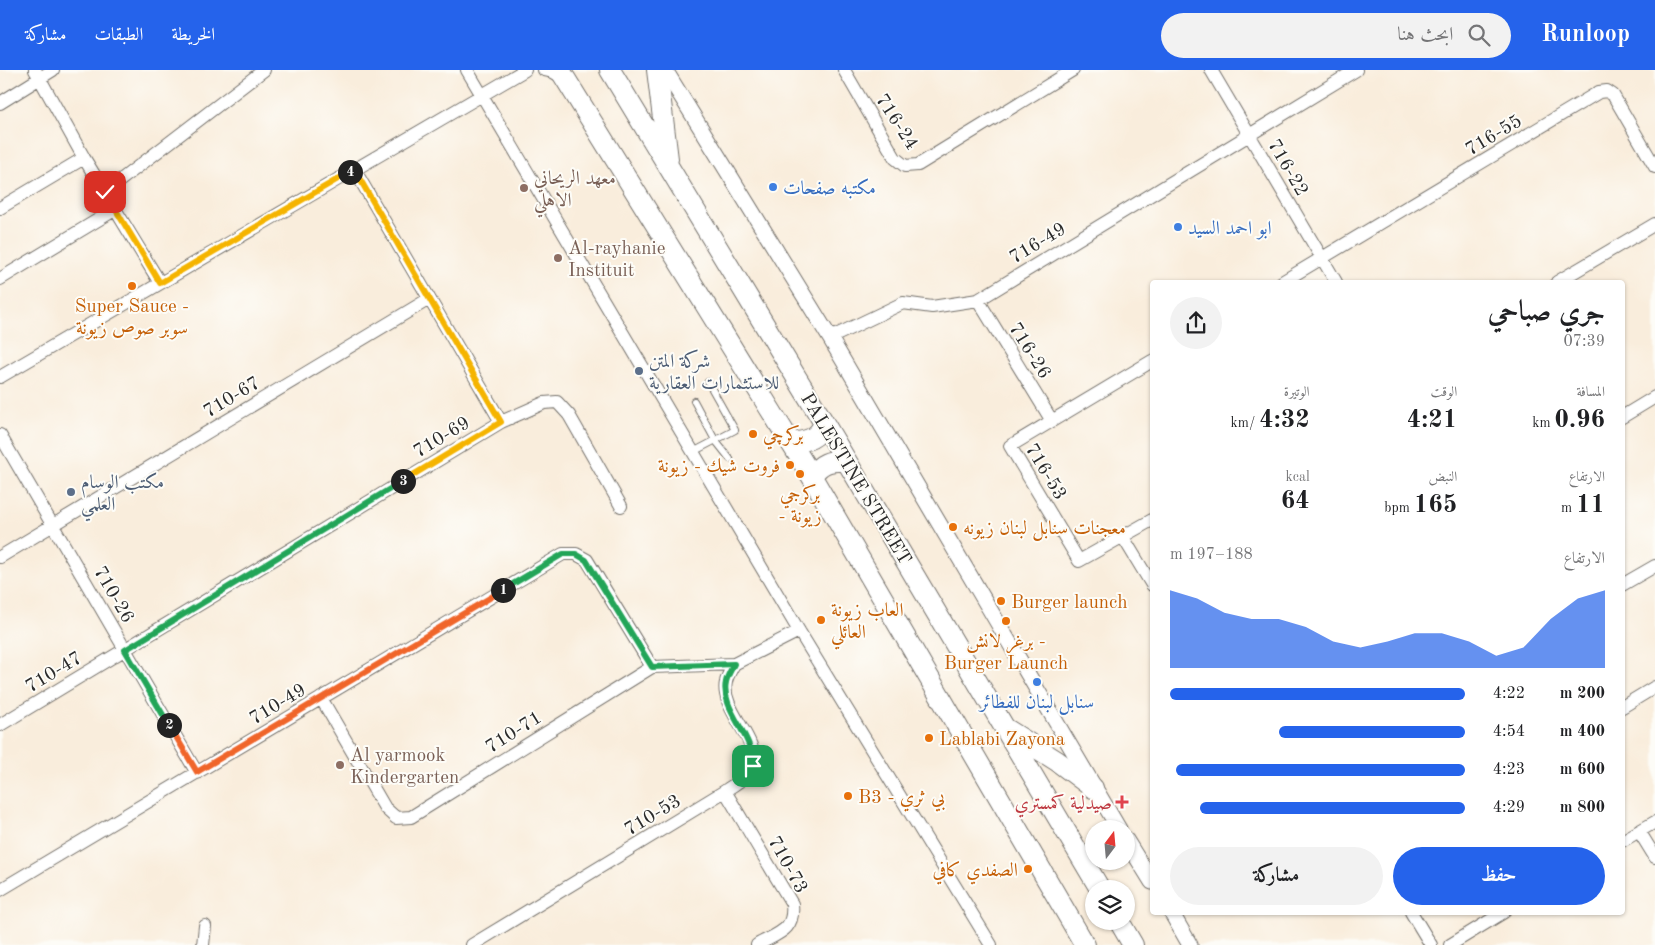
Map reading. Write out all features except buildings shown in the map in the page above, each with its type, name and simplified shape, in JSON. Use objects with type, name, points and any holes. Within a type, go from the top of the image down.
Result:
[{"type":"main road","name":"PALESTINE STREET","points":[[610,70],[824,423],[1095,880]]},
{"type":"main road","points":[[657,70],[670,168]]},
{"type":"main road","name":"PALESTINE STREET","points":[[562,74],[812,477],[1085,945]]},
{"type":"main road","points":[[791,443],[813,438],[821,432],[824,423]]},
{"type":"main road","points":[[812,477],[822,464],[835,460],[846,461]]},
{"type":"main road","points":[[1005,728],[1057,761],[1093,788]]},
{"type":"main road","points":[[1125,930],[1134,945]]},
{"type":"street","points":[[0,103],[37,74],[53,70]]},
{"type":"street","points":[[105,192],[264,70]]},
{"type":"street","points":[[467,70],[799,631],[991,945]]},
{"type":"street","points":[[0,378],[521,70]]},
{"type":"street","points":[[544,70],[562,74]]},
{"type":"street","points":[[665,70],[830,338],[1113,820]]},
{"type":"street","name":"716-24","points":[[844,70],[895,158],[906,166],[918,165],[1073,70]]},
{"type":"street","name":"716-22","points":[[1211,70],[1335,280]]},
{"type":"street","name":"716-49","points":[[830,338],[902,302],[932,307],[978,300],[1356,70]]},
{"type":"street","points":[[37,74],[84,158],[160,283]]},
{"type":"street","name":"716-55","points":[[1322,259],[1599,92],[1607,91],[1613,95],[1655,167]]},
{"type":"street","points":[[0,208],[84,158]]},
{"type":"street","name":"710-69","points":[[125,650],[501,422],[354,169]]},
{"type":"street","points":[[0,279],[116,209]]},
{"type":"street","points":[[1560,280],[1655,224]]},
{"type":"street","points":[[1285,280],[1322,259]]},
{"type":"street","name":"710-67","points":[[0,557],[429,300]]},
{"type":"street","name":"716-26","points":[[978,300],[1052,421]]},
{"type":"street","name":"716-53","points":[[1150,361],[1010,446],[1079,561],[1150,521]]},
{"type":"street","points":[[1625,415],[1655,398]]},
{"type":"street","points":[[501,422],[544,403],[557,402],[569,415],[621,506]]},
{"type":"street","name":"710-26","points":[[0,435],[197,772]]},
{"type":"street","points":[[1123,537],[1150,582]]},
{"type":"street","name":"710-49","points":[[0,890],[563,554],[576,554],[586,560],[652,667]]},
{"type":"street","points":[[1625,583],[1655,566]]},
{"type":"street","points":[[652,667],[734,664],[799,631]]},
{"type":"street","name":"710-47","points":[[0,725],[125,650]]},
{"type":"street","name":"710-53","points":[[472,945],[725,791],[748,774],[753,766],[754,755],[726,698],[726,682],[734,664]]},
{"type":"street","name":"710-71","points":[[321,698],[385,808],[396,818],[411,816],[652,667]]},
{"type":"street","points":[[1625,704],[1655,688]]},
{"type":"street","name":"710-73","points":[[725,791],[792,904],[794,917],[787,927],[757,945]]},
{"type":"street","points":[[1625,839],[1655,822]]},
{"type":"street","points":[[1639,831],[1655,857]]},
{"type":"street","points":[[1135,852],[1150,873]]},
{"type":"street","points":[[1173,915],[1190,945]]},
{"type":"street","points":[[1413,915],[1431,945]]},
{"type":"street","points":[[1450,945],[1499,915]]},
{"type":"street","points":[[203,945],[206,926]]},
{"type":"lane","points":[[693,452],[735,430],[708,382]]},
{"type":"lane","points":[[694,401],[715,440],[730,460]]},
{"type":"place","name":"مكتبه صفحات","points":[[773,187]]},
{"type":"place","name":"معهد الريحاني الاهلي","points":[[524,188]]},
{"type":"place","name":"ابو احمد السيد","points":[[1178,227]]},
{"type":"place","name":"Al-rayhanie Instituit","points":[[558,258]]},
{"type":"place","name":"Super Sauce - سوبر صوص زيونة","points":[[132,286]]},
{"type":"place","name":"شركة المتن للاستثمارات العقارية","points":[[639,371]]},
{"type":"place","name":"بركرچي","points":[[753,434]]},
{"type":"place","name":"فروت شيك - زيونة","points":[[790,465]]},
{"type":"place","name":"بركرجي - زيونة","points":[[800,474]]},
{"type":"place","name":"مكتب الوسام العلمي","points":[[71,492]]},
{"type":"place","name":"معجنات سنابل لبنان زيونه","points":[[953,527]]},
{"type":"place","name":"Burger launch","points":[[1001,601]]},
{"type":"place","name":"العاب زيونة العائلي","points":[[821,620]]},
{"type":"place","name":"برغر لانش - Burger Launch","points":[[1006,621]]},
{"type":"place","name":"سنابل لبنان للفطائر","points":[[1037,682]]},
{"type":"place","name":"Lablabi Zayona","points":[[929,738]]},
{"type":"place","name":"Al yarmook Kindergarten","points":[[340,765]]},
{"type":"place","name":"B3 - بي ثري","points":[[848,796]]},
{"type":"place","name":"صيدلية كمستري","points":[[1122,802]]},
{"type":"place","name":"الصفدي كافي","points":[[1028,869]]},
{"type":"route","points":[[105,192],[160,283],[354,169],[501,422],[125,650],[197,772],[563,554],[576,554],[586,560],[652,667],[734,664],[726,682],[726,698],[754,755],[753,766]]}]
